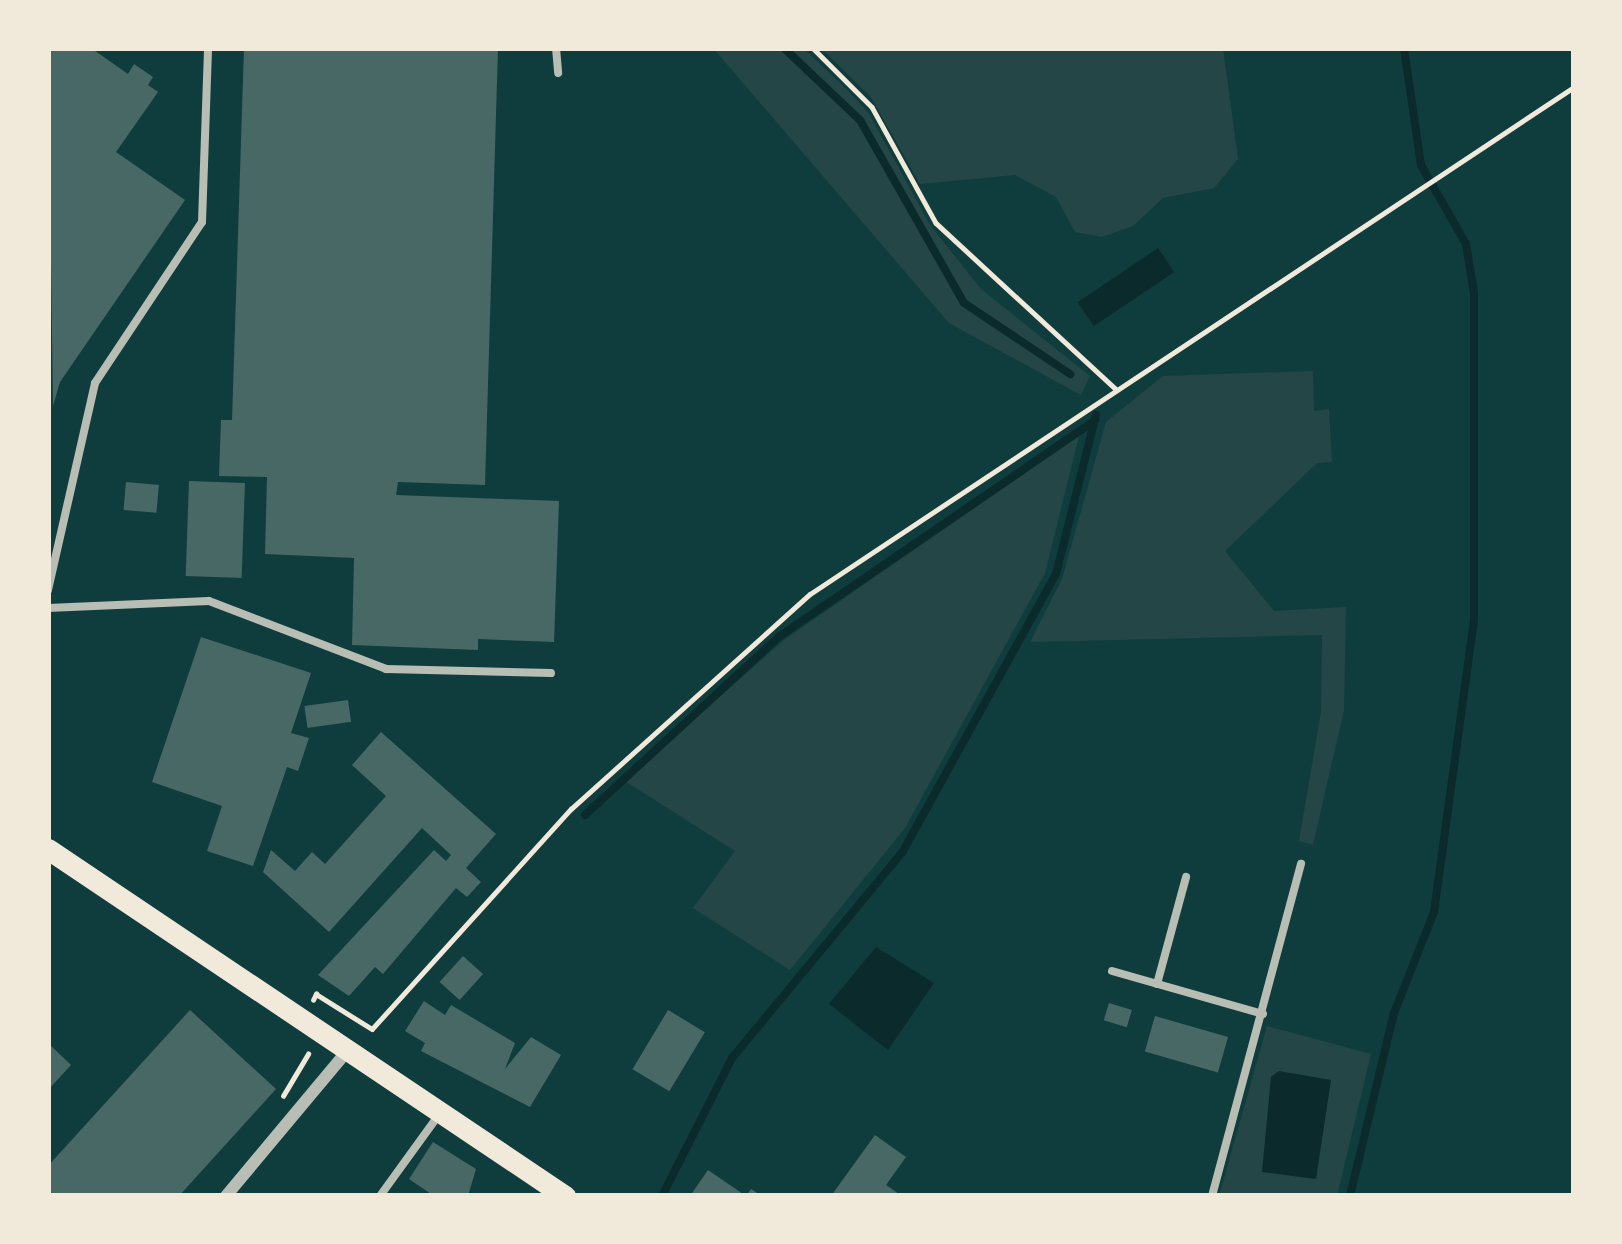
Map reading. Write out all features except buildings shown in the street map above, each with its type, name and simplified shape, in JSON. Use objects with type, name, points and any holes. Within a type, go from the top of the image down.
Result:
[{"type":"main road","points":[[48,850],[303,1016],[565,1196]]},
{"type":"street","points":[[226,1196],[350,1048]]},
{"type":"lane","points":[[48,590],[95,383],[202,222],[208,48]]},
{"type":"lane","points":[[556,48],[558,73]]},
{"type":"lane","points":[[48,608],[209,601],[386,670],[551,673]]},
{"type":"lane","points":[[1212,1196],[1301,864]]},
{"type":"lane","points":[[1157,984],[1186,878]]},
{"type":"lane","points":[[1112,971],[1263,1014]]},
{"type":"lane","points":[[380,1196],[442,1110]]},
{"type":"path","points":[[813,48],[872,107],[936,223],[991,282],[1117,390]]},
{"type":"path","points":[[303,1016],[316,994],[372,1029],[572,809],[719,669],[810,594],[1574,87]]},
{"type":"shaded area","points":[[713,48],[803,48],[868,112],[930,225],[981,289],[1090,376],[1081,395],[949,323]]},
{"type":"shaded area","points":[[821,48],[1223,48],[1238,159],[1214,188],[1163,198],[1133,226],[1102,237],[1075,232],[1056,197],[1015,175],[920,184],[871,97]]},
{"type":"shaded area","points":[[1158,248],[1174,272],[1094,326],[1078,302]]},
{"type":"shaded area","points":[[1313,371],[1314,411],[1329,409],[1332,462],[1317,463],[1225,551],[1274,611],[1346,607],[1344,710],[1313,845],[1299,841],[1321,712],[1322,635],[1030,642],[1062,579],[1106,422],[1163,376]]},
{"type":"shaded area","points":[[1079,436],[1045,573],[905,828],[790,970],[693,908],[735,851],[625,781],[784,640]]},
{"type":"shaded area","points":[[876,947],[934,983],[888,1050],[829,1004]]},
{"type":"shaded area","points":[[1267,1026],[1371,1054],[1337,1196],[1219,1196]]},
{"type":"shaded area","points":[[1279,1071],[1331,1080],[1316,1179],[1262,1172],[1271,1077]]},
{"type":"waterway","points":[[784,48],[860,120],[964,303],[1070,374]]},
{"type":"waterway","points":[[1350,1196],[1394,1013],[1434,912],[1474,619],[1474,293],[1466,244],[1421,165],[1404,48]]},
{"type":"waterway","points":[[662,1196],[732,1058],[903,851],[1056,574],[1096,415]]},
{"type":"waterway","points":[[585,815],[780,636],[1095,420]]}]
